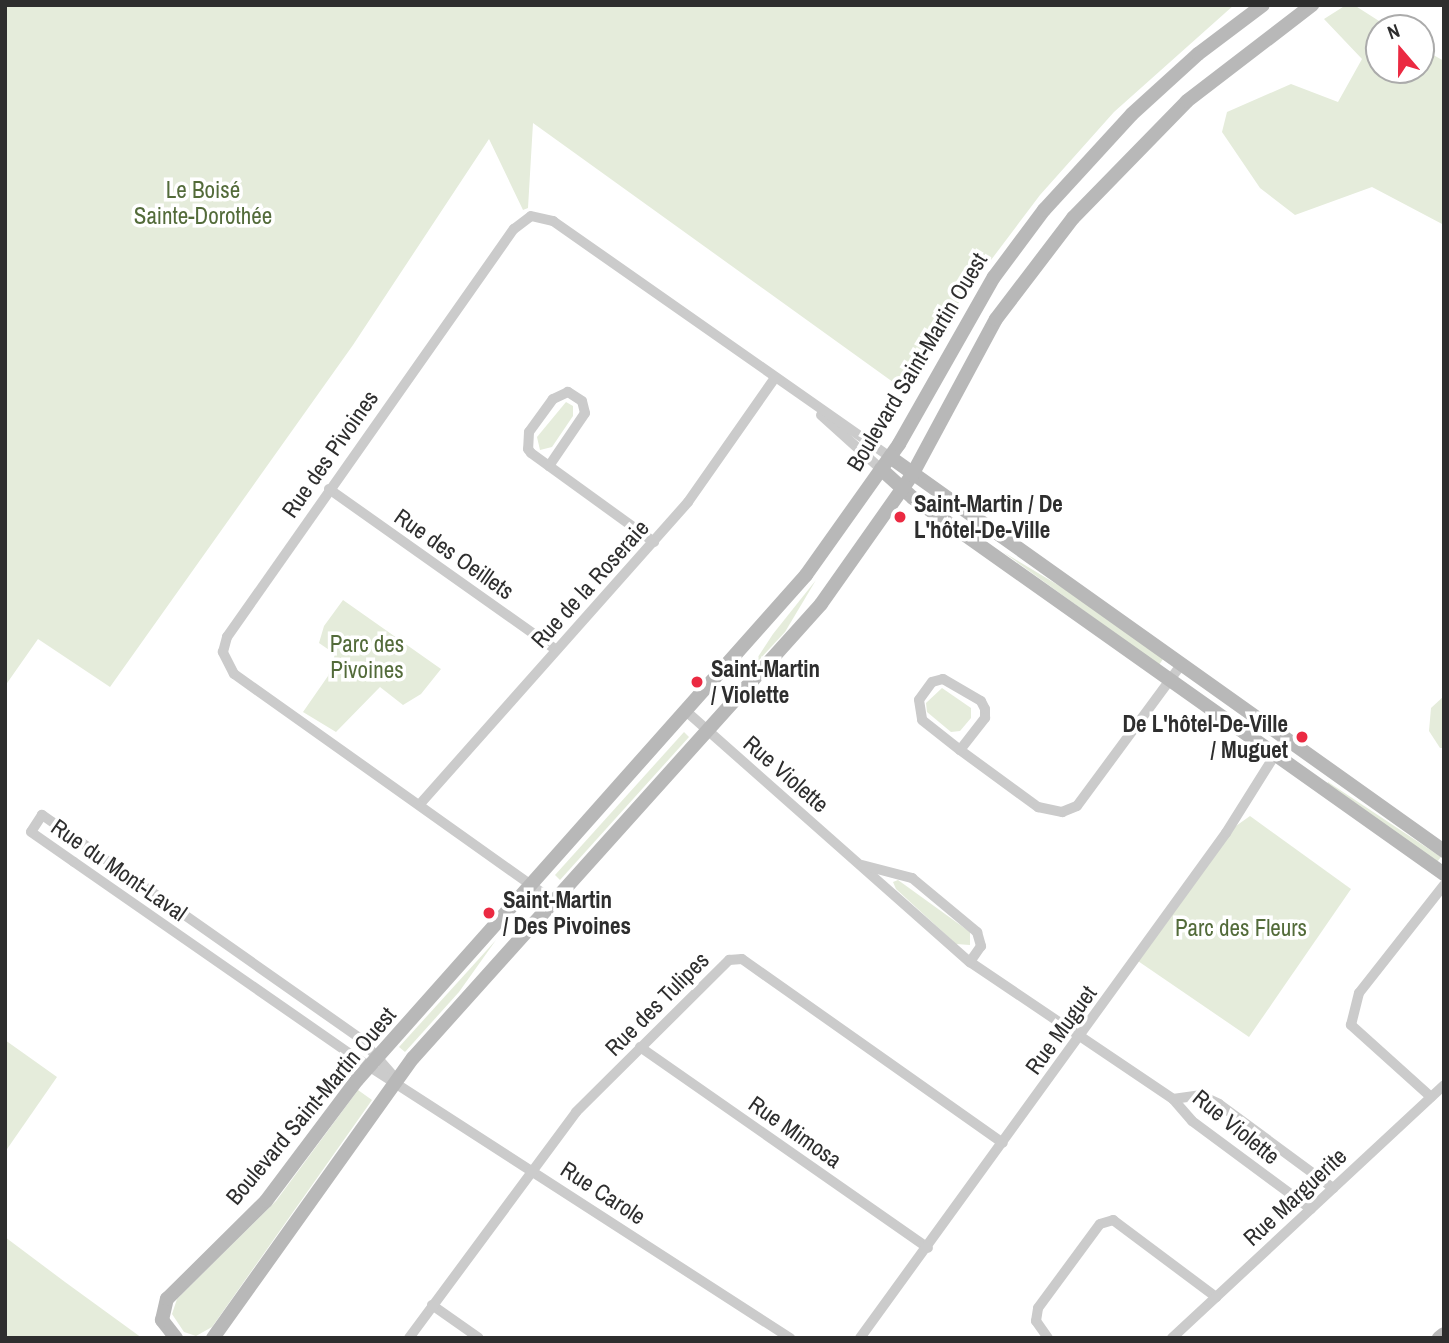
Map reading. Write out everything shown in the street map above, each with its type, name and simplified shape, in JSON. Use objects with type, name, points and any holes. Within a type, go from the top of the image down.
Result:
[{"type":"street","name":"Boulevard Saint-Martin Ouest","points":[[176,1338],[162,1320],[167,1299],[266,1201],[374,1062],[807,575],[890,457],[993,278],[1044,209],[1132,114],[1198,54],[1263,5]]},
{"type":"street","name":"Boulevard Saint-Martin Ouest","points":[[213,1338],[397,1080],[812,616],[912,475],[996,319],[1085,203],[1201,88],[1312,5]]},
{"type":"street","name":"Rue des Pivoines","points":[[555,902],[234,674],[224,657],[227,637],[514,229],[531,216],[553,221],[805,401]]},
{"type":"street","name":"Rue de la Roseraie","points":[[419,804],[654,542],[726,450],[774,379]]},
{"type":"street","points":[[549,466],[585,413],[582,401],[568,392],[553,399],[527,436],[528,449],[549,466],[654,542]]},
{"type":"street","points":[[805,401],[863,435],[912,475],[1444,851]]},
{"type":"street","points":[[805,401],[903,489],[1444,874]]},
{"type":"street","name":"Rue des Oeillets","points":[[329,489],[556,650]]},
{"type":"street","points":[[960,750],[985,718],[985,709],[981,701],[943,679],[932,682],[919,700],[918,710],[922,720],[960,750],[1038,807],[1062,812],[1077,806],[1181,665]]},
{"type":"street","name":"Rue Violette","points":[[687,712],[970,962],[1172,1099],[1192,1122],[1311,1209]]},
{"type":"street","name":"Rue Muguet","points":[[860,1338],[928,1248],[1226,833],[1285,739]]},
{"type":"street","name":"Rue du Mont-Laval","points":[[42,815],[360,1039],[374,1062],[31,832],[42,815]]},
{"type":"street","name":"Rue Violette","points":[[860,865],[912,878],[977,932],[981,946],[970,962]]},
{"type":"street","points":[[1431,1097],[1350,1025],[1359,993],[1444,885]]},
{"type":"street","name":"Rue des Tulipes","points":[[409,1338],[576,1112],[729,960],[742,959],[1003,1143]]},
{"type":"street","name":"Rue Mimosa","points":[[640,1047],[928,1248]]},
{"type":"street","name":"Rue Carole","points":[[374,1062],[534,1171],[790,1338]]},
{"type":"street","name":"Rue Marguerite","points":[[1172,1338],[1444,1085]]},
{"type":"street","name":"Rue Violette","points":[[1172,1099],[1200,1095],[1219,1104],[1333,1188]]},
{"type":"street","points":[[1048,1338],[1036,1321],[1038,1308],[1100,1224],[1112,1220],[1216,1297]]},
{"type":"street","points":[[432,1305],[479,1338]]},
{"type":"street","points":[[1439,1338],[1444,1334]]},
{"type":"green space","name":"Le Boisé Sainte-Dorothée","points":[[5,5],[1234,5],[1114,112],[1040,195],[945,321],[904,390],[533,123],[528,208],[523,210],[489,139],[353,345],[110,687],[38,639],[5,686]]},
{"type":"green space","points":[[1346,5],[1354,5],[1368,14],[1365,14],[1365,84],[1435,84],[1435,56],[1444,61],[1444,225],[1372,187],[1295,215],[1260,188],[1222,132],[1227,112],[1291,84],[1338,102],[1362,59],[1324,19]]},
{"type":"green space","points":[[566,402],[573,406],[573,416],[552,447],[540,450],[537,437]]},
{"type":"green space","points":[[1003,552],[1063,588],[1163,659],[1159,665]]},
{"type":"green space","points":[[816,580],[785,632],[748,672],[773,634]]},
{"type":"green space","name":"Parc des Pivoines","points":[[343,600],[441,669],[421,694],[403,705],[380,687],[336,732],[303,712],[328,676],[335,654],[319,643],[324,626]]},
{"type":"green space","points":[[942,688],[971,708],[971,718],[960,731],[951,732],[927,712],[926,703]]},
{"type":"green space","points":[[1444,696],[1444,748],[1440,748],[1429,731],[1431,708]]},
{"type":"green space","points":[[684,732],[689,737],[560,880],[555,875]]},
{"type":"green space","points":[[1328,782],[1441,857],[1437,862],[1327,784]]},
{"type":"green space","name":"Parc des Fleurs","points":[[1250,816],[1351,889],[1249,1037],[1135,959],[1226,833]]},
{"type":"green space","points":[[898,880],[970,932],[970,945],[956,944],[896,889],[893,882]]},
{"type":"green space","points":[[496,940],[459,992],[405,1052],[399,1047]]},
{"type":"green space","points":[[5,1040],[57,1077],[5,1152]]},
{"type":"green space","points":[[358,1090],[372,1100],[212,1327],[196,1336],[184,1332],[172,1314],[177,1299],[276,1201]]},
{"type":"green space","points":[[5,1237],[65,1282],[142,1338],[5,1338]]},
{"type":"place","name":"Saint-Martin / De L'hôtel-De-Ville","points":[[900,517]]},
{"type":"place","name":"Saint-Martin / Violette","points":[[697,682]]},
{"type":"place","name":"De L'hôtel-De-Ville / Muguet","points":[[1302,737]]},
{"type":"place","name":"Saint-Martin / Des Pivoines","points":[[489,913]]}]
